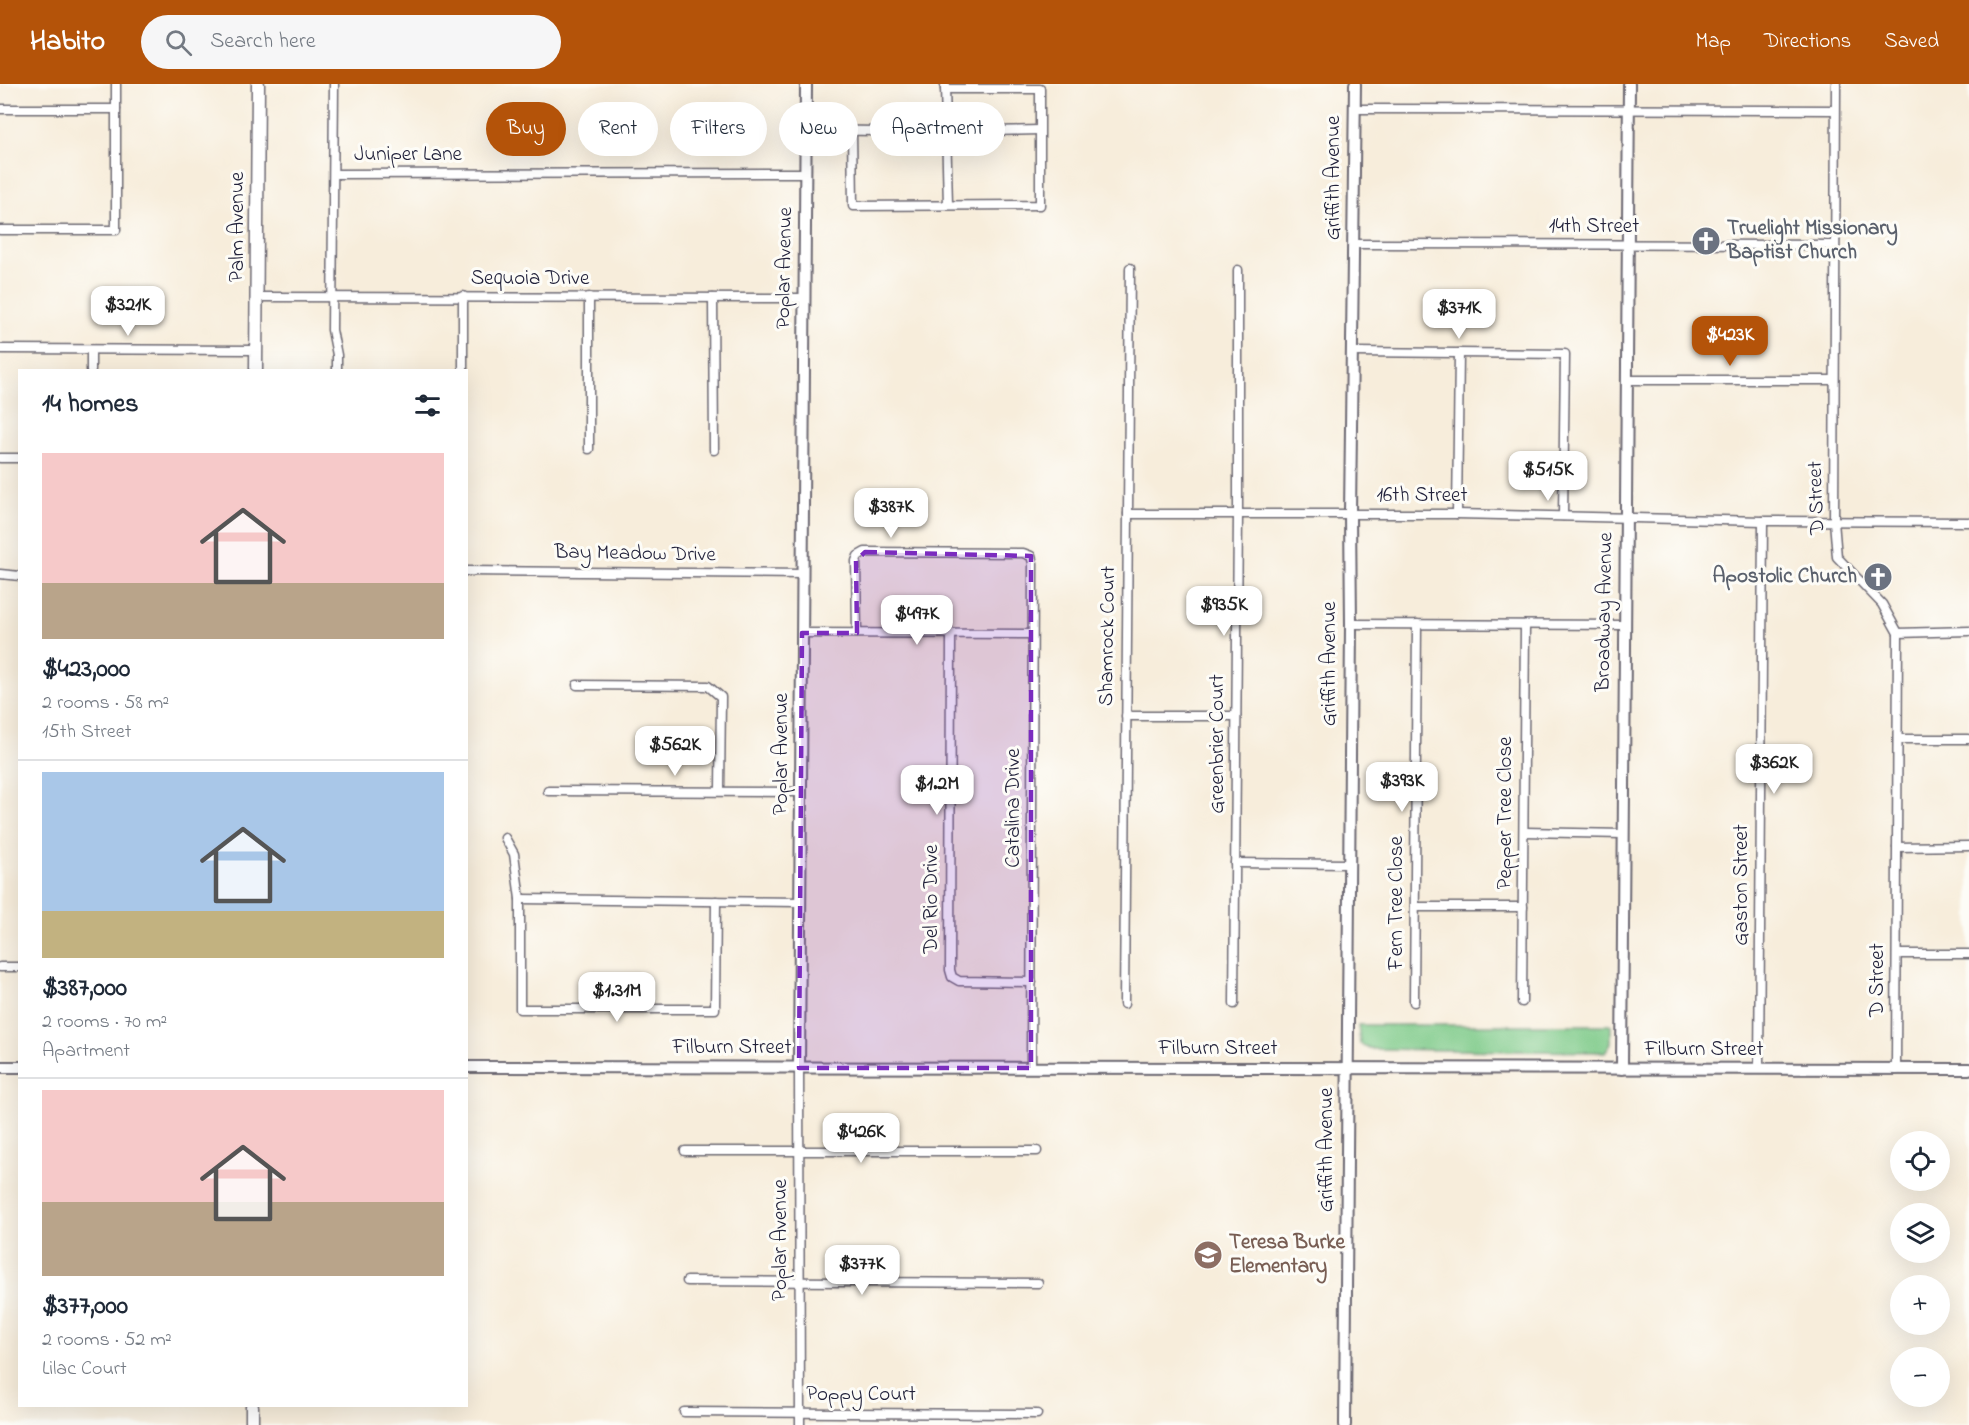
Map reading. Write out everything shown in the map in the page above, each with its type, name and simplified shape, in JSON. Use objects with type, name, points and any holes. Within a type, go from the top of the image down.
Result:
[{"type":"main road","name":"Palm Avenue","points":[[256,369],[258,84]]},
{"type":"main road","points":[[252,1407],[252,1425]]},
{"type":"street","points":[[0,230],[116,230],[116,84]]},
{"type":"street","points":[[334,84],[332,330],[337,369]]},
{"type":"street","name":"Poplar Avenue","points":[[806,84],[806,102]]},
{"type":"street","name":"Griffith Avenue","points":[[1345,1425],[1355,84]]},
{"type":"street","name":"Broadway Avenue","points":[[1622,1069],[1629,84]]},
{"type":"street","name":"D Street","points":[[1836,84],[1834,521],[1837,557],[1882,604],[1898,633],[1896,1070]]},
{"type":"street","points":[[852,156],[853,206],[1040,205],[1040,89],[945,86],[946,102]]},
{"type":"street","points":[[0,109],[116,109]]},
{"type":"street","points":[[1354,109],[1835,110]]},
{"type":"street","points":[[1005,131],[1039,130]]},
{"type":"street","name":"Poplar Avenue","points":[[800,1425],[799,1068],[806,156]]},
{"type":"street","points":[[947,156],[948,205]]},
{"type":"street","name":"Juniper Lane","points":[[334,174],[806,173]]},
{"type":"street","name":"14th Street","points":[[1353,244],[1834,245]]},
{"type":"street","name":"Shamrock Court","points":[[1125,1004],[1130,268]]},
{"type":"street","name":"Greenbrier Court","points":[[1234,1004],[1239,514],[1238,270]]},
{"type":"street","points":[[463,296],[463,369]]},
{"type":"street","name":"Sequoia Drive","points":[[257,297],[804,297]]},
{"type":"street","points":[[589,297],[589,449]]},
{"type":"street","points":[[713,298],[714,450]]},
{"type":"street","points":[[0,349],[256,350]]},
{"type":"street","points":[[91,350],[91,369]]},
{"type":"street","points":[[1353,352],[1565,354],[1563,516]]},
{"type":"street","points":[[1457,514],[1459,353]]},
{"type":"street","points":[[1627,380],[1833,380]]},
{"type":"street","points":[[0,458],[18,458]]},
{"type":"street","name":"16th Street","points":[[1128,514],[1457,514],[1763,521],[1969,522]]},
{"type":"street","name":"Gaston Street","points":[[1759,1070],[1763,521]]},
{"type":"street","name":"Catalina Drive","points":[[857,633],[856,561],[858,556],[865,552],[1023,553],[1030,556],[1033,563],[1031,1068]]},
{"type":"street","name":"Bay Meadow Drive","points":[[468,571],[803,574]]},
{"type":"street","points":[[0,574],[18,576]]},
{"type":"street","points":[[1351,624],[1625,625]]},
{"type":"street","name":"Fern Tree Close","points":[[1414,1002],[1417,624]]},
{"type":"street","name":"Pepper Tree Close","points":[[1522,1002],[1525,624]]},
{"type":"street","points":[[1898,633],[1969,631]]},
{"type":"street","points":[[802,633],[1032,634]]},
{"type":"street","name":"Del Rio Drive","points":[[951,633],[950,970],[952,977],[959,981],[1032,982]]},
{"type":"street","points":[[577,686],[708,686],[715,690],[721,697],[720,790]]},
{"type":"street","points":[[1126,716],[1236,716]]},
{"type":"street","points":[[1898,739],[1969,739]]},
{"type":"street","points":[[548,791],[801,792]]},
{"type":"street","points":[[1525,832],[1623,834]]},
{"type":"street","points":[[505,838],[514,854],[520,899],[520,1009],[715,1009],[716,901]]},
{"type":"street","points":[[1897,847],[1969,846]]},
{"type":"street","points":[[1235,863],[1348,864]]},
{"type":"street","points":[[520,899],[800,902]]},
{"type":"street","points":[[1415,907],[1523,907]]},
{"type":"street","points":[[1897,954],[1969,954]]},
{"type":"street","points":[[0,967],[18,967]]},
{"type":"street","points":[[0,1067],[18,1067]]},
{"type":"street","name":"Filburn Street","points":[[468,1067],[1969,1069]]},
{"type":"street","points":[[685,1151],[1037,1151]]},
{"type":"street","points":[[687,1281],[1038,1283]]},
{"type":"street","name":"Poppy Court","points":[[684,1412],[1037,1414]]},
{"type":"highlighted area","points":[[865,552],[1031,556],[1031,1068],[799,1068],[802,633],[857,633],[856,561]]},
{"type":"green space","points":[[1358,1025],[1611,1025],[1611,1043],[1605,1052],[1369,1049],[1360,1043]]},
{"type":"place","name":"Truelight Missionary Baptist Church","points":[[1706,241]]},
{"type":"place","name":"Apostolic Church","points":[[1878,577]]},
{"type":"place","name":"Teresa Burke Elementary","points":[[1208,1255]]}]
